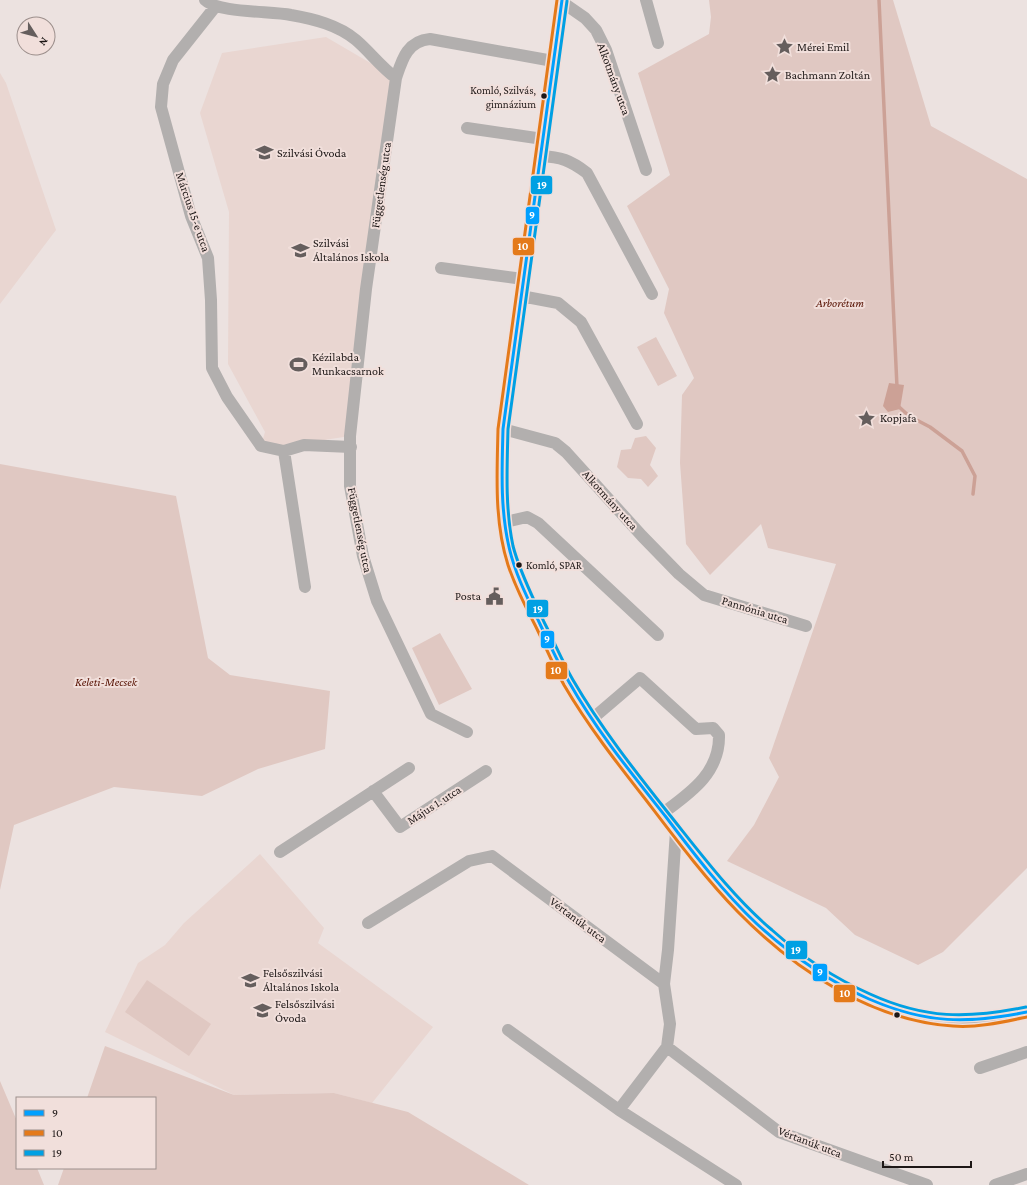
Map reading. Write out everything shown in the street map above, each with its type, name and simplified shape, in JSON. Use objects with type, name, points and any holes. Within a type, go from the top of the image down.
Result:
[{"type":"street","points":[[205,0],[215,7],[291,15],[336,27],[356,40],[380,65],[396,78]]},
{"type":"street","points":[[646,0],[658,43]]},
{"type":"street","name":"Alkotmány utca","points":[[646,170],[606,50],[596,30],[585,18],[562,1],[503,429],[501,491],[504,522],[513,563],[531,606],[559,664],[592,719],[630,773],[676,831],[742,909],[788,949],[831,979],[871,1000],[899,1009],[950,1021],[998,1018],[1027,1012]]},
{"type":"street","name":"Március 15-e utca","points":[[215,7],[173,60],[163,84],[161,107],[191,216],[208,258],[211,300],[212,368],[227,397],[261,446],[284,451]]},
{"type":"street","name":"Függetlenség utca","points":[[467,732],[430,714],[377,601],[363,556],[350,486],[350,436],[366,289],[396,78],[404,56],[410,47],[422,40],[430,39],[553,61]]},
{"type":"street","points":[[467,128],[543,138]]},
{"type":"street","points":[[540,156],[560,157],[575,163],[587,173],[652,294]]},
{"type":"street","points":[[441,268],[523,279]]},
{"type":"street","points":[[521,296],[558,303],[581,322],[637,424]]},
{"type":"street","name":"Alkotmány utca","points":[[503,429],[555,443],[566,452],[642,536],[684,578],[704,595]]},
{"type":"street","points":[[305,587],[284,451],[304,445],[351,447]]},
{"type":"street","points":[[504,522],[526,517],[538,522],[658,635]]},
{"type":"street","name":"Pannónia utca","points":[[704,595],[806,626]]},
{"type":"street","points":[[592,719],[640,678],[696,729],[713,728],[719,735],[719,748],[710,772],[694,790],[663,813]]},
{"type":"street","points":[[280,852],[409,768]]},
{"type":"street","name":"Május 1. utca","points":[[373,792],[400,827],[486,771]]},
{"type":"street","points":[[619,1110],[667,1048],[670,1024],[664,984],[668,950],[676,831]]},
{"type":"street","name":"Vértanúk utca","points":[[368,923],[469,861],[492,856],[664,984]]},
{"type":"street","points":[[508,1030],[619,1110],[736,1185]]},
{"type":"street","name":"Vértanúk utca","points":[[667,1048],[779,1132],[926,1185]]},
{"type":"street","points":[[980,1068],[1027,1052]]},
{"type":"street","points":[[995,1185],[1027,1174]]},
{"type":"shaded area","name":"Szilvási Általános Iskola","points":[[326,37],[396,78],[350,436],[305,443],[284,451],[261,446],[265,432],[228,364],[229,212],[200,113],[222,53]]},
{"type":"shaded area","points":[[0,73],[6,83],[56,230],[0,304]]},
{"type":"shaded area","points":[[889,383],[904,385],[900,409],[888,412],[883,406]]},
{"type":"shaded area","name":"Felsőszilvási Általános Iskola","points":[[260,854],[324,928],[318,943],[433,1027],[372,1103],[334,1093],[234,1095],[105,1032],[138,963],[165,945],[184,923]]},
{"type":"green space","name":"Arborétum","points":[[709,0],[893,0],[931,126],[1027,179],[1027,868],[943,952],[918,965],[855,935],[826,908],[727,861],[754,825],[779,777],[769,758],[836,564],[768,548],[761,524],[710,575],[686,544],[680,463],[682,395],[694,378],[664,313],[669,289],[627,206],[670,175],[638,73],[709,34],[711,17]]},
{"type":"green space","points":[[656,337],[677,376],[658,386],[637,347]]},
{"type":"green space","points":[[646,436],[656,448],[650,465],[658,476],[648,487],[641,479],[628,478],[617,467],[621,450],[631,449],[635,438]]},
{"type":"green space","name":"Keleti-Mecsek","points":[[0,464],[176,496],[208,658],[230,675],[330,691],[325,749],[258,769],[202,796],[114,787],[14,825],[0,890]]},
{"type":"green space","points":[[440,633],[472,689],[439,705],[412,648]]},
{"type":"green space","points":[[147,980],[211,1024],[189,1056],[125,1012]]},
{"type":"green space","points":[[105,1046],[234,1095],[334,1093],[408,1112],[529,1185],[58,1185],[64,1169],[156,1169],[156,1097],[87,1097]]},
{"type":"green space","points":[[0,1081],[16,1119],[16,1169],[37,1169],[44,1185],[0,1185]]},
{"type":"waterway","points":[[879,0],[897,387]]},
{"type":"waterway","points":[[897,405],[909,416],[930,427],[962,451],[975,476],[973,494]]},
{"type":"transit line","name":"10","points":[[557,0],[498,429],[497,497],[500,532],[508,565],[520,596],[564,685],[603,744],[714,886],[738,912],[784,953],[809,972],[864,1003],[893,1014],[923,1022],[953,1026],[971,1026],[1027,1017]]},
{"type":"transit line","name":"9","points":[[562,0],[503,429],[502,488],[504,518],[509,547],[518,577],[526,596],[565,675],[591,717],[627,768],[687,845],[732,899],[770,935],[810,966],[839,984],[869,999],[909,1013],[928,1017],[966,1020],[985,1019],[1027,1012]]},
{"type":"transit line","name":"19","points":[[567,1],[508,429],[507,488],[510,532],[516,556],[531,594],[573,680],[619,749],[718,875],[744,904],[783,940],[818,966],[844,981],[870,994],[909,1008],[928,1012],[965,1015],[984,1014],[1026,1007]]},
{"type":"place","name":"Mérei Emil","points":[[784,47]]},
{"type":"place","name":"Bachmann Zoltán","points":[[772,75]]},
{"type":"place","name":"Komló, Szilvás, gimnázium","points":[[544,96]]},
{"type":"place","name":"Szilvási Óvoda","points":[[264,153]]},
{"type":"place","name":"Szilvási Általános Iskola","points":[[300,250]]},
{"type":"place","name":"Kézilabda Munkacsarnok","points":[[299,364]]},
{"type":"place","name":"Kopjafa","points":[[867,418]]},
{"type":"place","name":"Komló, SPAR","points":[[519,565]]},
{"type":"place","name":"Posta","points":[[494,596]]},
{"type":"place","name":"Felsőszilvási Általános Iskola","points":[[250,980]]},
{"type":"place","name":"Felsőszilvási Óvoda","points":[[262,1011]]}]
